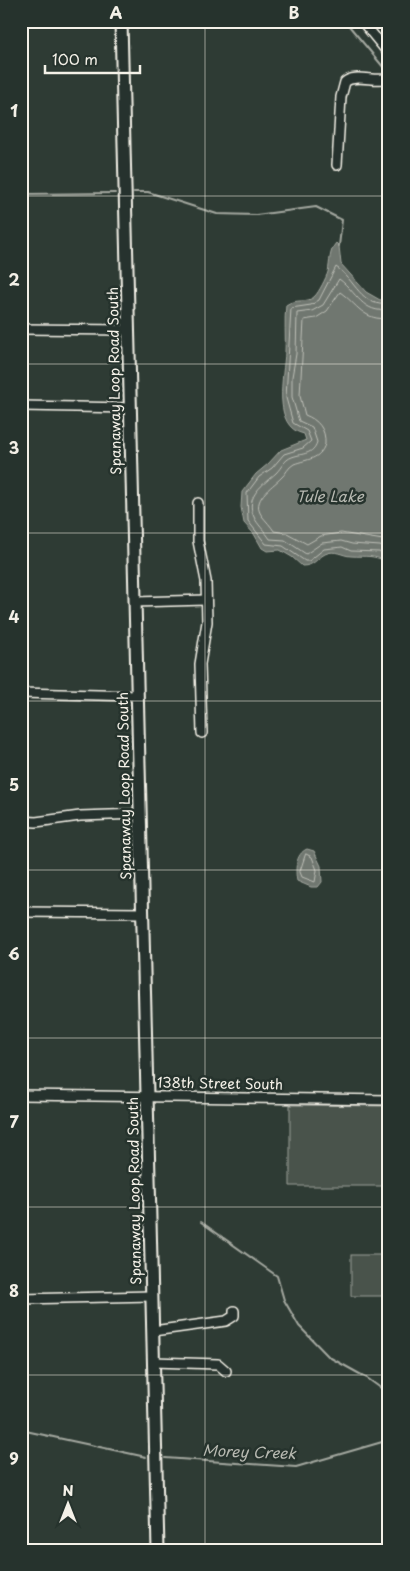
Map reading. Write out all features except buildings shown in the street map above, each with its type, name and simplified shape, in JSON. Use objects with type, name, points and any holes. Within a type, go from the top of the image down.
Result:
[{"type":"main road","name":"Spanaway Loop Road South","points":[[121,21],[158,1550]]},
{"type":"street","points":[[362,21],[389,54]]},
{"type":"street","points":[[336,165],[345,82],[352,79],[388,78]]},
{"type":"street","points":[[21,329],[128,330]]},
{"type":"street","points":[[21,406],[130,408]]},
{"type":"street","points":[[198,503],[198,541],[204,571],[206,600],[206,631],[200,664],[202,733]]},
{"type":"street","points":[[134,602],[206,600]]},
{"type":"street","points":[[21,692],[137,696]]},
{"type":"street","points":[[21,821],[36,822],[80,816],[140,814]]},
{"type":"street","points":[[21,912],[142,913]]},
{"type":"street","name":"138th Street South","points":[[21,1095],[389,1100]]},
{"type":"street","points":[[21,1299],[152,1296]]},
{"type":"street","points":[[153,1331],[226,1321],[234,1316],[234,1311]]},
{"type":"street","points":[[153,1362],[218,1364],[226,1371]]},
{"type":"shaded area","points":[[374,21],[389,21],[389,39]]},
{"type":"shaded area","points":[[290,1105],[389,1106],[389,1186],[290,1186]]},
{"type":"shaded area","points":[[351,1255],[389,1255],[389,1296],[351,1296]]},
{"type":"water","name":"Tule Lake","points":[[336,243],[339,246],[341,264],[366,292],[380,300],[389,299],[389,563],[374,557],[348,556],[332,552],[325,554],[309,565],[302,566],[280,550],[267,551],[262,548],[254,534],[244,523],[241,507],[242,492],[256,474],[281,450],[306,440],[304,434],[294,429],[287,421],[283,411],[282,386],[286,305],[309,300],[317,294],[327,275],[331,253]]},
{"type":"water","points":[[307,849],[314,851],[321,866],[322,882],[318,887],[311,887],[297,881],[296,868],[298,859],[303,851]]},
{"type":"waterway","points":[[345,21],[389,74]]},
{"type":"waterway","points":[[21,186],[24,194],[115,193]]},
{"type":"waterway","points":[[134,192],[148,192],[217,214],[256,215],[316,207],[342,220],[339,246]]},
{"type":"waterway","points":[[201,1222],[277,1276],[284,1300],[299,1326],[329,1357],[367,1378],[389,1394]]},
{"type":"waterway","name":"Morey Creek","points":[[21,1430],[146,1457]]},
{"type":"waterway","name":"Morey Creek","points":[[165,1458],[296,1467],[389,1440]]}]
